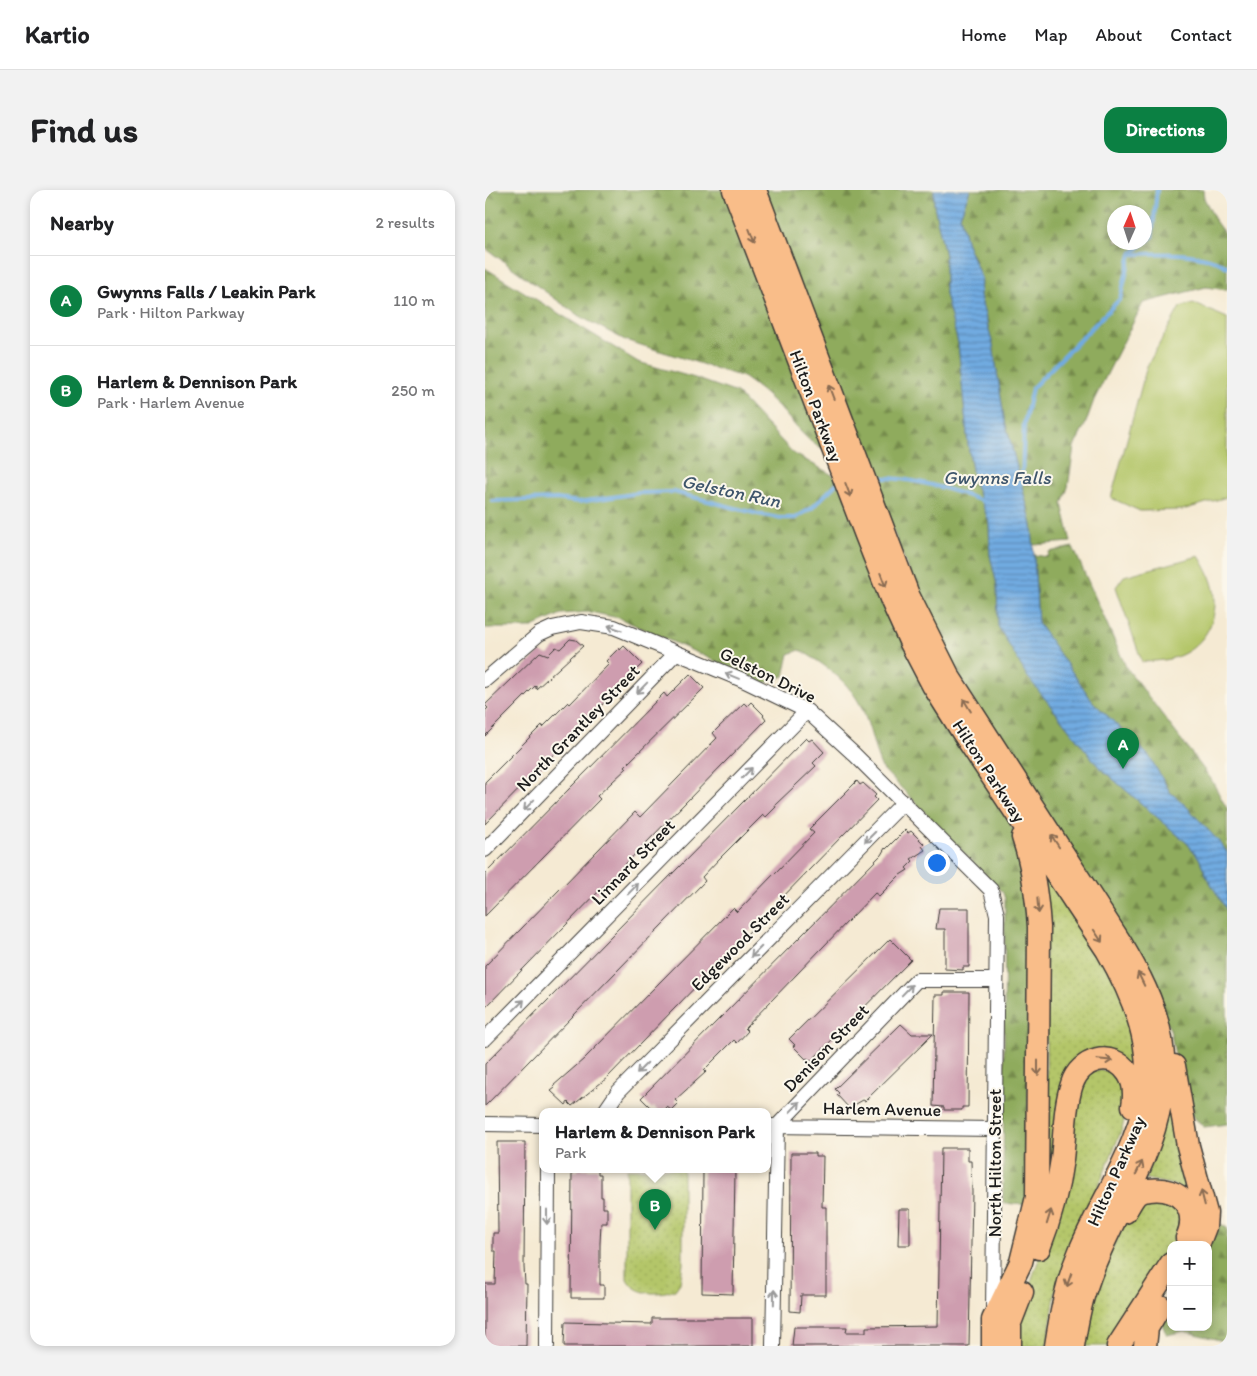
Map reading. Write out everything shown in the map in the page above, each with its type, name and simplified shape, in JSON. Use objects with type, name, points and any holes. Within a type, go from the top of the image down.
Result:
[{"type":"main road","name":"Hilton Parkway","points":[[734,190],[839,441],[874,531],[949,677],[1120,942],[1142,979],[1154,1009],[1161,1039],[1164,1068],[1159,1118],[1148,1149],[1103,1244],[1085,1289],[1073,1346]]},
{"type":"main road","name":"Hilton Parkway","points":[[755,190],[839,441]]},
{"type":"main road","name":"Hilton Parkway","points":[[874,531],[891,601],[933,685],[1107,950],[1127,985],[1138,1013],[1145,1042],[1147,1068],[1143,1112],[1133,1141],[1080,1250],[1067,1284],[1061,1309],[1056,1346]]},
{"type":"main road","points":[[993,1320],[1008,1293],[1027,1242],[1037,1198],[1038,901],[1031,864],[1013,808]]},
{"type":"main road","points":[[1154,1009],[1171,1050],[1188,1146],[1206,1213],[1205,1227],[1200,1241]]},
{"type":"main road","points":[[1011,1346],[1010,1323],[1041,1245],[1057,1191],[1072,1084],[1082,1067],[1099,1059],[1118,1063],[1126,1068],[1134,1086],[1132,1113],[1118,1172]]},
{"type":"main road","points":[[1103,1244],[1136,1195],[1155,1189],[1172,1192],[1189,1209],[1192,1219],[1185,1241]]},
{"type":"main road","points":[[1118,1346],[1167,1270]]},
{"type":"main road","points":[[1145,1346],[1147,1328],[1167,1296]]},
{"type":"main road","name":"North Hilton Street","points":[[993,1320],[993,1346]]},
{"type":"street","name":"Gelston Drive","points":[[485,680],[539,634],[552,628],[581,622],[614,627],[745,681],[807,711],[904,802],[991,890],[996,908],[996,980]]},
{"type":"street","name":"North Grantley Street","points":[[485,850],[676,653]]},
{"type":"street","name":"Linnard Street","points":[[485,1039],[807,711]]},
{"type":"street","name":"Edgewood Street","points":[[607,1108],[618,1092],[904,802]]},
{"type":"street","name":"Denison Street","points":[[772,1126],[917,980],[996,980]]},
{"type":"street","name":"North Hilton Street","points":[[993,1320],[996,980]]},
{"type":"street","points":[[485,1124],[539,1125]]},
{"type":"street","name":"Harlem Avenue","points":[[772,1126],[995,1129]]},
{"type":"street","points":[[772,1126],[773,1346]]},
{"type":"street","points":[[547,1346],[548,1173]]},
{"type":"green space","points":[[485,190],[726,190],[826,451],[806,437],[774,402],[743,377],[625,340],[579,316],[485,248]]},
{"type":"green space","points":[[763,190],[934,190],[934,205],[945,255],[945,294],[958,343],[968,445],[974,482],[989,522],[990,555],[997,585],[998,626],[1052,708],[1099,767],[1187,843],[1199,858],[1207,877],[1227,911],[1227,1124],[1204,1127],[1186,1110],[1170,1029],[973,700],[931,622],[903,556]]},
{"type":"green space","points":[[970,190],[1203,190],[1204,198],[1216,222],[1227,237],[1227,290],[1206,287],[1143,303],[1094,400],[1085,425],[1074,447],[1068,487],[1062,504],[1071,542],[1033,545],[1032,525],[1004,417],[993,345],[980,296],[981,278],[967,244],[960,216]]},
{"type":"green space","points":[[485,268],[638,362],[695,378],[737,393],[793,453],[836,477],[1004,811],[1014,832],[1028,879],[1028,1205],[1003,1203],[1005,899],[1003,893],[882,768],[860,705],[839,677],[820,662],[800,650],[789,654],[784,676],[765,683],[619,618],[590,612],[561,614],[530,628],[485,628]]},
{"type":"green space","points":[[1193,303],[1227,318],[1227,497],[1182,510],[1140,511],[1111,498],[1147,366],[1180,307]]},
{"type":"green space","points":[[1073,547],[1126,667],[1211,779],[1227,809],[1227,853],[1187,807],[1170,792],[1149,756],[1093,702],[1038,623],[1034,555],[1048,557],[1049,552]]},
{"type":"green space","points":[[1199,556],[1210,577],[1215,594],[1212,620],[1208,629],[1196,645],[1179,656],[1166,660],[1142,662],[1116,587],[1124,576]]},
{"type":"green space","points":[[1044,870],[1114,976],[1133,1023],[1138,1077],[1081,1058],[1048,1203]]},
{"type":"green space","points":[[1118,1070],[1129,1099],[1122,1129],[1056,1290],[1047,1346],[1016,1346],[1014,1327],[1052,1224],[1085,1071]]},
{"type":"green space","points":[[1169,1091],[1197,1196],[1174,1185],[1146,1179]]},
{"type":"green space","points":[[627,1173],[683,1173],[683,1264],[680,1283],[675,1290],[649,1293],[636,1289],[627,1279]]},
{"type":"green space","points":[[1153,1195],[1181,1207],[1178,1241],[1167,1241],[1167,1258],[1109,1346],[1081,1346],[1090,1291],[1131,1212]]},
{"type":"green space","points":[[1221,1224],[1227,1228],[1227,1342],[1184,1331],[1212,1331],[1212,1241],[1209,1241],[1213,1231]]},
{"type":"green space","points":[[1167,1310],[1167,1331],[1184,1331],[1167,1335],[1160,1320]]},
{"type":"water","name":"Gwynns Falls","points":[[934,190],[970,190],[960,216],[967,244],[981,278],[980,296],[993,345],[1004,417],[1032,525],[1038,623],[1093,702],[1149,756],[1170,792],[1187,807],[1223,846],[1227,853],[1227,911],[1207,877],[1199,858],[1187,843],[1099,767],[1027,676],[998,626],[997,585],[990,555],[989,522],[974,482],[968,445],[958,343],[945,294],[945,255],[934,205]]},
{"type":"building","points":[[570,639],[576,640],[583,646],[536,689],[536,685],[485,736],[485,711],[488,708],[485,705],[540,652],[548,655],[556,647],[560,649]]},
{"type":"building","points":[[624,646],[642,664],[485,824],[485,782],[542,725],[543,727],[568,702],[570,704],[609,664],[606,661],[619,648],[620,650]]},
{"type":"building","points":[[690,674],[704,688],[625,766],[627,768],[597,796],[600,799],[485,916],[485,874],[664,693],[667,697]]},
{"type":"building","points":[[751,702],[764,715],[766,720],[485,1008],[485,966],[635,812],[640,817],[717,738],[713,733],[718,728],[744,703],[747,706]]},
{"type":"building","points":[[806,738],[809,741],[812,739],[824,752],[813,763],[816,766],[775,805],[776,807],[766,817],[763,815],[720,858],[702,877],[705,881],[485,1106],[485,1064]]},
{"type":"building","points":[[857,781],[860,785],[863,783],[876,795],[874,797],[877,800],[607,1078],[572,1106],[568,1102],[566,1105],[551,1091],[555,1088],[553,1086],[584,1059],[733,908],[737,912],[814,833],[809,829]]},
{"type":"building","points":[[905,830],[908,833],[911,831],[924,844],[922,846],[925,850],[911,859],[913,861],[906,868],[908,870],[900,875],[879,896],[875,893],[745,1028],[748,1031],[737,1043],[734,1040],[704,1070],[706,1072],[675,1100],[678,1103],[673,1108],[651,1108],[641,1098]]},
{"type":"building","points":[[939,908],[969,908],[969,967],[963,967],[963,970],[945,969],[945,929],[936,929]]},
{"type":"building","points":[[890,939],[911,960],[811,1061],[806,1059],[789,1039]]},
{"type":"building","points":[[944,992],[969,992],[968,1107],[962,1107],[962,1110],[944,1110],[944,1107],[933,1106],[935,995],[944,995]]},
{"type":"building","points":[[901,1024],[912,1034],[933,1034],[865,1101],[863,1100],[849,1108],[837,1095],[839,1093],[835,1089]]},
{"type":"building","points":[[497,1142],[525,1142],[524,1267],[525,1284],[527,1284],[526,1346],[485,1346],[485,1284],[495,1284],[496,1251],[493,1251],[493,1233],[498,1233]]},
{"type":"building","points":[[941,1148],[968,1148],[968,1161],[971,1161],[969,1346],[792,1346],[794,1327],[847,1327],[846,1332],[866,1332],[866,1327],[938,1326]]},
{"type":"building","points":[[791,1153],[815,1153],[815,1156],[823,1156],[822,1207],[826,1207],[826,1295],[801,1295],[800,1312],[790,1311]]},
{"type":"building","points":[[572,1173],[598,1173],[601,1174],[603,1208],[607,1208],[607,1223],[601,1223],[600,1243],[600,1285],[604,1285],[604,1298],[571,1298]]},
{"type":"building","points":[[703,1173],[735,1173],[733,1294],[702,1293]]},
{"type":"building","points":[[899,1209],[910,1209],[910,1245],[898,1245]]},
{"type":"building","points":[[652,1318],[753,1318],[753,1346],[564,1346],[565,1322],[652,1324]]},
{"type":"waterway","points":[[1020,485],[1022,480],[1024,424],[1032,388],[1120,299],[1131,254],[1152,237],[1157,190]]},
{"type":"waterway","points":[[1132,254],[1181,254],[1206,258],[1227,267]]},
{"type":"waterway","name":"Gelston Run","points":[[873,478],[901,479],[931,485],[961,493],[987,503]]},
{"type":"waterway","name":"Gelston Run","points":[[492,501],[557,499],[579,502],[639,493],[674,492],[758,514],[779,518],[795,518],[812,508],[837,483]]},
{"type":"place","name":"Gwynns Falls / Leakin Park","points":[[1123,769]]},
{"type":"place","name":"Harlem & Dennison Park","points":[[655,1230]]}]
